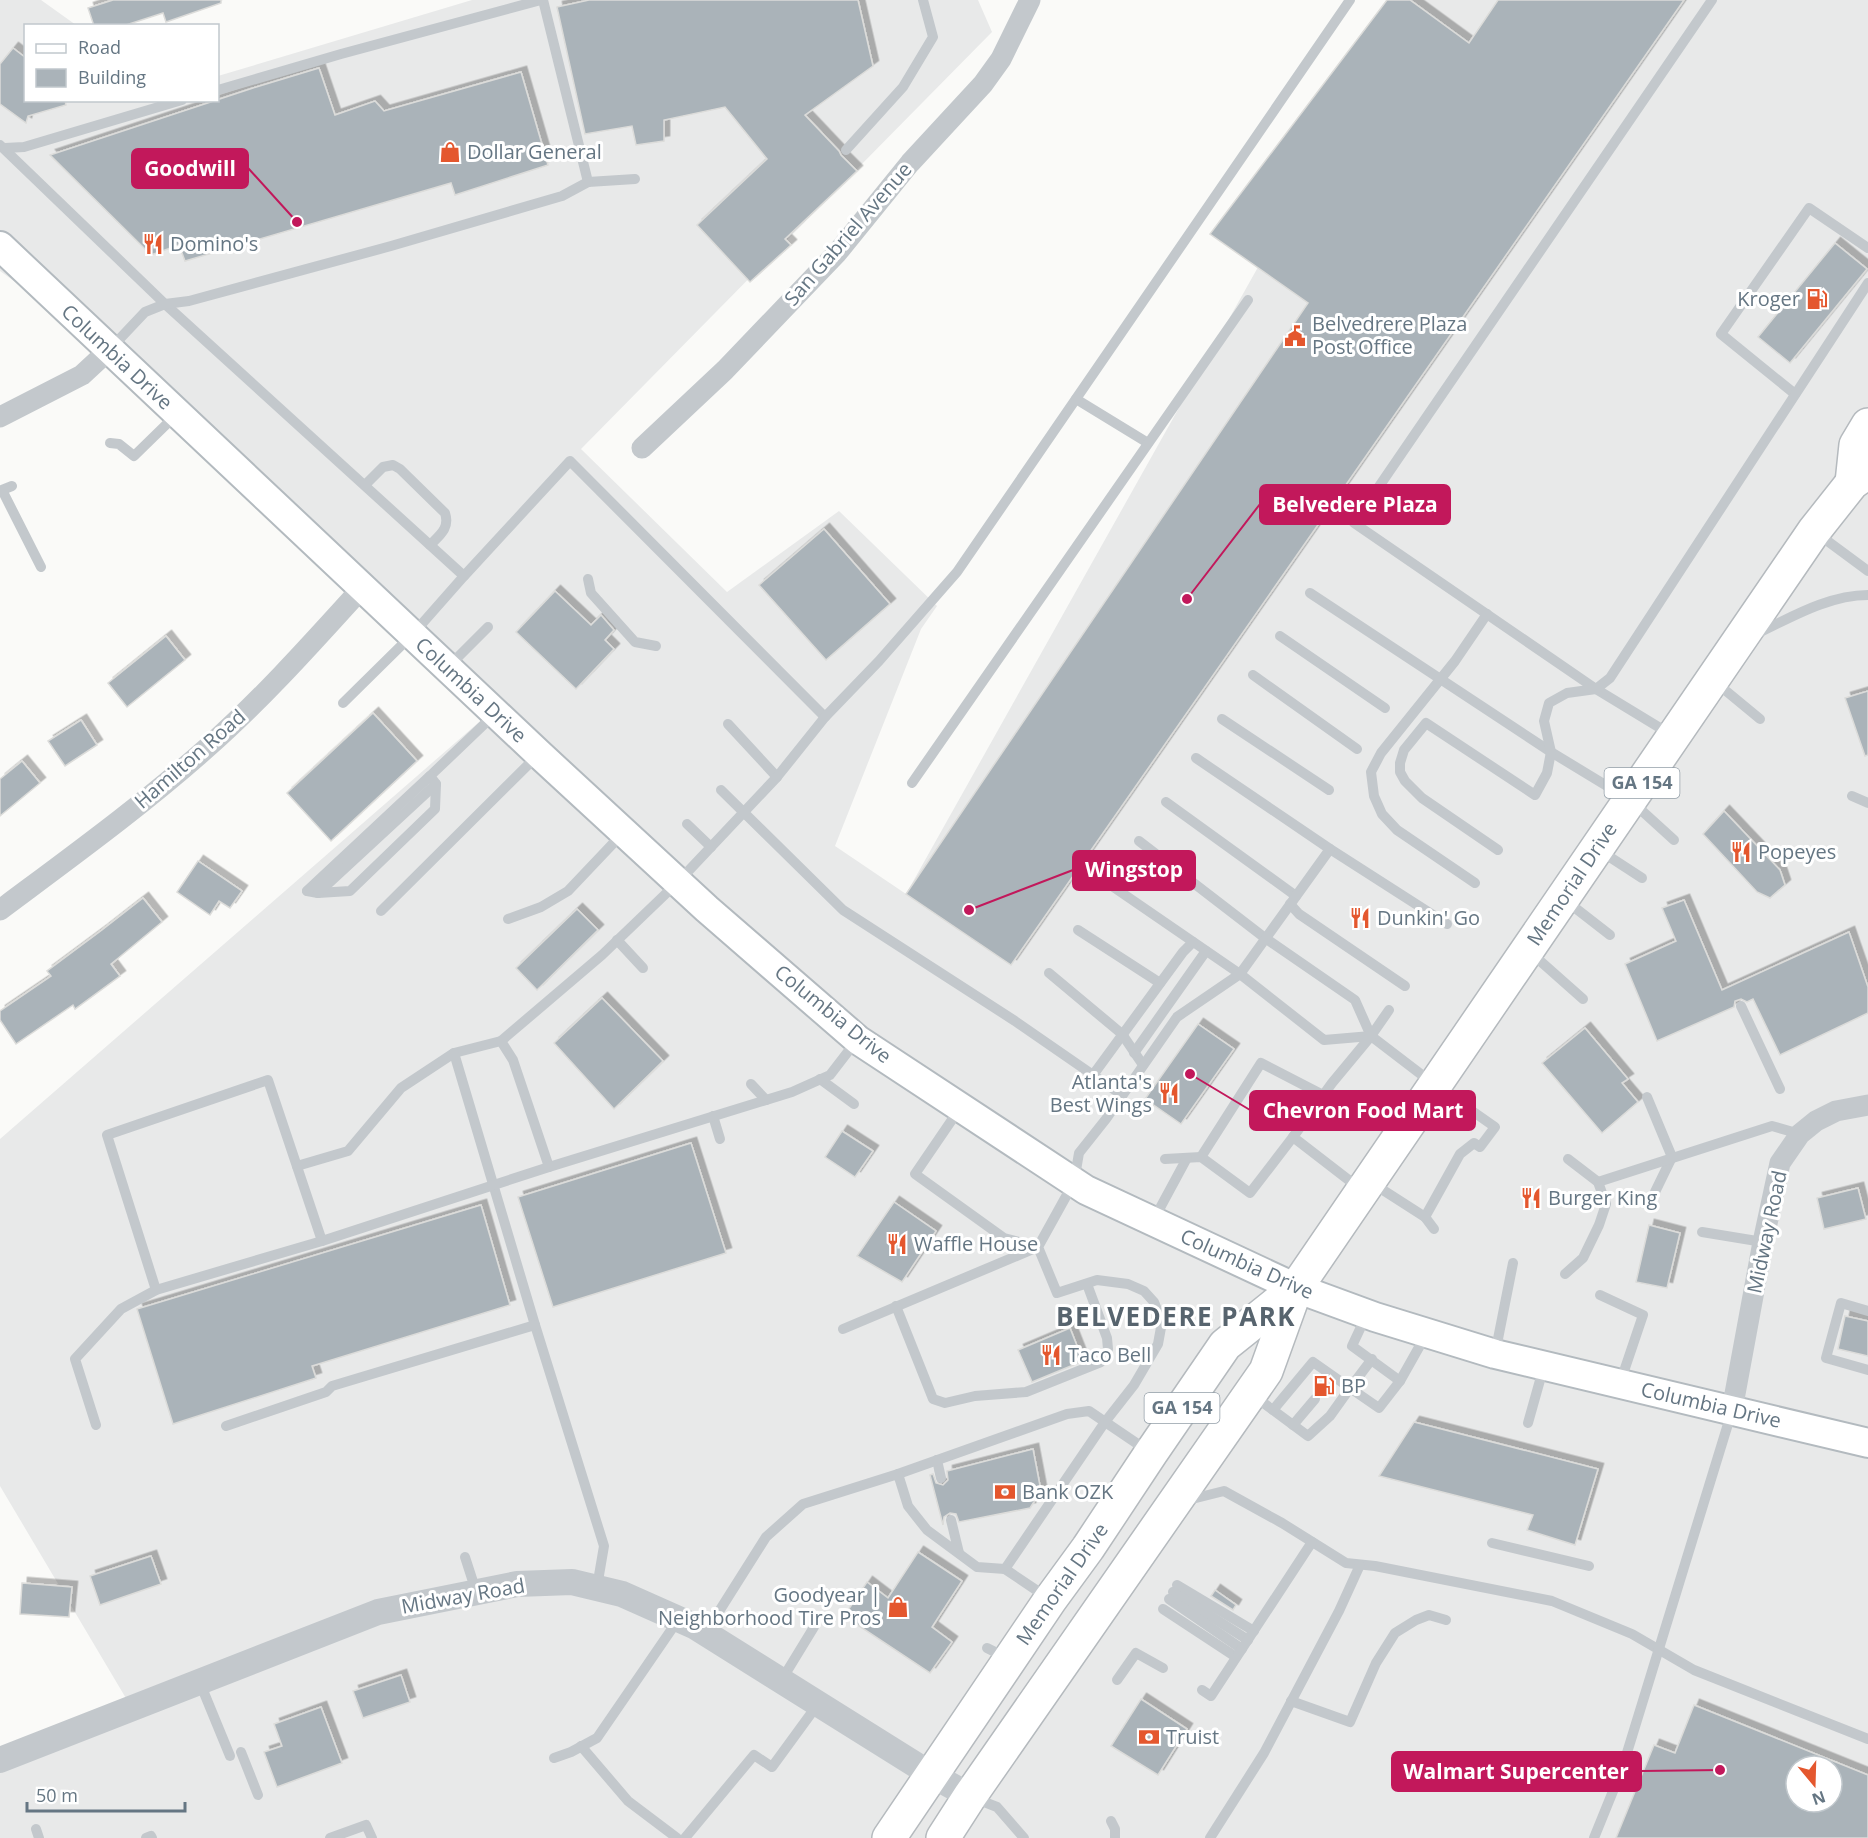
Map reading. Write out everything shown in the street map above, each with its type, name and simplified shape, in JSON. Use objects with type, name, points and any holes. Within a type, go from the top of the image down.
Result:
[{"type":"main road","name":"Columbia Drive","points":[[0,246],[677,883],[858,1040],[1086,1190],[1296,1288],[1367,1314],[1496,1354],[1868,1443]]},
{"type":"main road","name":"Memorial Drive","points":[[943,1838],[1175,1503],[1262,1401],[1266,1371],[1296,1288],[1814,531],[1860,478],[1856,445],[1868,425]]},
{"type":"main road","name":"Memorial Drive","points":[[889,1838],[932,1775],[998,1654],[1050,1600],[1088,1548],[1225,1345],[1296,1288]]},
{"type":"street","name":"San Gabriel Avenue","points":[[642,448],[724,370],[837,253],[910,163],[983,84],[1000,59],[1029,0]]},
{"type":"street","points":[[0,417],[82,375],[109,350]]},
{"type":"street","name":"Hamilton Road","points":[[0,910],[143,802],[210,745],[285,672],[362,588]]},
{"type":"street","name":"Midway Road","points":[[1732,1410],[1780,1163],[1800,1134],[1816,1121],[1836,1111],[1868,1105]]},
{"type":"street","name":"Midway Road","points":[[0,1760],[378,1612],[518,1584],[572,1582],[622,1594],[679,1619],[932,1775],[970,1796]]},
{"type":"lane","points":[[219,90],[542,0],[588,182]]},
{"type":"lane","points":[[846,150],[903,87],[933,37],[922,0]]},
{"type":"lane","points":[[297,1166],[348,1150],[401,1088],[454,1053],[501,1041],[617,940],[677,883],[777,777],[825,717],[879,661],[957,572],[1350,0]]},
{"type":"lane","points":[[1673,736],[1596,689],[1354,523],[1712,0]]},
{"type":"lane","points":[[2,147],[24,147],[175,102]]},
{"type":"lane","points":[[2,147],[165,304],[464,576]]},
{"type":"lane","points":[[109,350],[145,312],[165,304],[189,301],[411,240],[562,196],[588,182],[634,178]]},
{"type":"lane","points":[[1795,394],[1720,334],[1809,208],[1868,248]]},
{"type":"lane","points":[[1413,714],[1535,795],[1547,772],[1551,752],[1544,721],[1549,703],[1567,693],[1596,689],[1610,678],[1868,283]]},
{"type":"lane","points":[[912,783],[1248,300]]},
{"type":"lane","points":[[1076,399],[1148,443]]},
{"type":"lane","points":[[110,443],[119,444],[134,456],[177,414]]},
{"type":"lane","points":[[343,703],[412,635],[570,461],[825,717]]},
{"type":"lane","points":[[365,485],[383,467],[393,465],[400,469],[445,513],[448,521],[445,529],[430,545]]},
{"type":"lane","points":[[5,487],[41,567]]},
{"type":"lane","points":[[1814,531],[1868,571]]},
{"type":"lane","points":[[588,579],[591,593],[635,642],[656,646]]},
{"type":"lane","points":[[1310,593],[1551,752],[1630,800],[1674,840]]},
{"type":"lane","points":[[1738,642],[1825,603],[1850,595],[1868,595]]},
{"type":"lane","points":[[1475,883],[1397,830],[1382,813],[1374,796],[1371,772],[1381,753],[1440,679],[1487,614]]},
{"type":"lane","points":[[447,668],[488,627]]},
{"type":"lane","points":[[1280,636],[1385,708]]},
{"type":"lane","points":[[1253,675],[1357,749]]},
{"type":"lane","points":[[1712,680],[1760,719]]},
{"type":"lane","points":[[433,780],[435,809],[350,891],[313,892],[433,780],[495,713]]},
{"type":"lane","points":[[1222,719],[1329,790]]},
{"type":"lane","points":[[1426,723],[1404,750],[1400,772],[1405,781],[1422,798],[1498,850]]},
{"type":"lane","points":[[728,724],[777,777]]},
{"type":"lane","points":[[381,911],[539,754]]},
{"type":"lane","points":[[1196,758],[1330,849],[1448,924]]},
{"type":"lane","points":[[721,790],[843,910],[1015,1021],[1122,1095]]},
{"type":"lane","points":[[1852,796],[1868,803]]},
{"type":"lane","points":[[1166,802],[1293,900],[1299,914],[1405,986]]},
{"type":"lane","points":[[687,824],[711,847]]},
{"type":"lane","points":[[508,919],[541,907],[568,891],[624,833]]},
{"type":"lane","points":[[1139,841],[1266,938],[1355,1000],[1371,1036],[1435,1085],[1495,1126],[1480,1147],[1474,1143],[1460,1154],[1425,1217]]},
{"type":"lane","points":[[1597,848],[1642,878]]},
{"type":"lane","points":[[843,1329],[1038,1247],[1074,1182],[1079,1153],[1177,1017],[1240,974],[1330,849]]},
{"type":"lane","points":[[1109,884],[1240,974],[1324,1040],[1371,1036]]},
{"type":"lane","points":[[1563,898],[1610,935]]},
{"type":"lane","points":[[1078,930],[1160,983]]},
{"type":"lane","points":[[617,940],[643,968]]},
{"type":"lane","points":[[1093,1075],[1193,942]]},
{"type":"lane","points":[[1527,950],[1583,999]]},
{"type":"lane","points":[[1134,1053],[1206,951]]},
{"type":"lane","points":[[1049,973],[1122,1034],[1143,1065]]},
{"type":"lane","points":[[1741,1006],[1780,1089]]},
{"type":"lane","points":[[1165,1159],[1201,1157],[1250,1193],[1389,1010]]},
{"type":"lane","points":[[96,1425],[75,1359],[121,1309],[156,1290],[322,1241],[549,1167],[792,1092],[830,1075],[858,1040]]},
{"type":"lane","points":[[501,1041],[513,1060],[549,1167]]},
{"type":"lane","points":[[454,1053],[604,1546],[597,1587]]},
{"type":"lane","points":[[1201,1157],[1261,1063],[1323,1095]]},
{"type":"lane","points":[[820,1079],[854,1104]]},
{"type":"lane","points":[[156,1290],[107,1135],[268,1080],[322,1241]]},
{"type":"lane","points":[[752,1084],[766,1100]]},
{"type":"lane","points":[[1647,1097],[1672,1157],[1655,1192]]},
{"type":"lane","points":[[960,1107],[915,1174],[1004,1238],[1038,1247]]},
{"type":"lane","points":[[713,1116],[720,1139]]},
{"type":"lane","points":[[1598,1182],[1772,1126],[1800,1134]]},
{"type":"lane","points":[[1293,1137],[1366,1186],[1425,1217],[1434,1229]]},
{"type":"lane","points":[[1153,1221],[1187,1158]]},
{"type":"lane","points":[[1565,1274],[1582,1258],[1599,1225],[1606,1204],[1598,1182],[1568,1159]]},
{"type":"lane","points":[[1702,1232],[1763,1242]]},
{"type":"lane","points":[[1005,1569],[1105,1422],[1134,1385],[1158,1344],[1162,1322],[1154,1302],[1144,1291],[1128,1284],[1097,1280],[1058,1293],[1038,1247]]},
{"type":"lane","points":[[1496,1354],[1513,1263]]},
{"type":"lane","points":[[896,1306],[933,1399],[945,1403],[975,1396],[1026,1392],[1101,1362],[1108,1349],[1107,1338],[1087,1284]]},
{"type":"lane","points":[[1600,1296],[1643,1315],[1620,1383]]},
{"type":"lane","points":[[1868,1311],[1841,1303],[1826,1358],[1868,1370]]},
{"type":"lane","points":[[1367,1314],[1352,1346],[1400,1381]]},
{"type":"lane","points":[[226,1426],[326,1392],[332,1386],[535,1325]]},
{"type":"lane","points":[[1372,1359],[1350,1388],[1330,1416],[1308,1436],[1262,1401],[1312,1362],[1332,1379],[1350,1388],[1379,1408],[1400,1381],[1427,1333]]},
{"type":"lane","points":[[1528,1423],[1544,1366]]},
{"type":"lane","points":[[1293,1425],[1315,1399]]},
{"type":"lane","points":[[1594,1838],[1622,1769],[1732,1410]]},
{"type":"lane","points":[[705,1633],[766,1537],[803,1504],[898,1474],[1067,1414],[1089,1411],[1151,1453]]},
{"type":"lane","points":[[937,1460],[941,1478]]},
{"type":"lane","points":[[898,1474],[908,1506],[927,1530],[977,1567],[1005,1569],[1050,1600]]},
{"type":"lane","points":[[1175,1503],[1224,1491],[1282,1523],[1346,1563],[1552,1601],[1632,1634],[1694,1670],[1868,1739]]},
{"type":"lane","points":[[951,1520],[959,1553]]},
{"type":"lane","points":[[1202,1690],[1211,1696],[1312,1542]]},
{"type":"lane","points":[[1492,1543],[1589,1566]]},
{"type":"lane","points":[[465,1557],[477,1592]]},
{"type":"lane","points":[[1210,1838],[1264,1753],[1339,1611],[1360,1565]]},
{"type":"lane","points":[[1245,1644],[1173,1592],[1245,1644]]},
{"type":"lane","points":[[1162,1609],[1245,1644]]},
{"type":"lane","points":[[1291,1701],[1350,1722],[1376,1663],[1395,1633],[1429,1614],[1446,1620]]},
{"type":"lane","points":[[554,1758],[597,1738],[679,1619]]},
{"type":"lane","points":[[781,1681],[814,1627]]},
{"type":"lane","points":[[1117,1680],[1136,1653],[1163,1668]]},
{"type":"lane","points":[[200,1683],[230,1756]]},
{"type":"lane","points":[[685,1838],[754,1755],[772,1767],[818,1704]]},
{"type":"lane","points":[[581,1746],[628,1801],[677,1838]]},
{"type":"lane","points":[[241,1752],[258,1794]]},
{"type":"lane","points":[[970,1796],[997,1807],[1024,1838]]},
{"type":"lane","points":[[1111,1821],[1115,1829],[1115,1838]]},
{"type":"lane","points":[[330,1838],[366,1825],[372,1838]]},
{"type":"lane","points":[[146,1838],[151,1836],[152,1838]]},
{"type":"shaded area","points":[[0,0],[41,0],[75,24],[24,24],[24,102],[219,102],[219,76],[472,0],[978,0],[992,32],[581,449],[727,592],[839,511],[937,606],[921,629],[835,846],[906,894],[1408,0],[1868,0],[1868,1838],[0,1838],[0,1758],[130,1705],[0,1486],[0,1139],[494,709],[122,359],[0,271]]},
{"type":"building","points":[[113,0],[221,0],[221,3],[166,22],[163,13],[129,24],[93,24],[88,8]]},
{"type":"building","points":[[589,0],[858,0],[873,66],[805,115],[857,171],[785,239],[791,245],[750,282],[697,225],[767,159],[725,107],[664,120],[664,141],[636,145],[632,126],[585,134],[557,7]]},
{"type":"building","points":[[1387,0],[1410,0],[1469,43],[1498,0],[1684,0],[1011,965],[906,894],[1308,303],[1210,234]]},
{"type":"building","points":[[13,48],[24,56],[24,102],[65,102],[66,105],[28,116],[26,123],[0,104],[0,64]]},
{"type":"building","points":[[319,68],[335,115],[375,101],[384,111],[521,72],[548,165],[455,195],[451,183],[185,261],[179,245],[151,255],[50,155],[211,102],[219,102],[219,99]]},
{"type":"building","points":[[1835,243],[1867,269],[1790,363],[1758,337]]},
{"type":"building","points":[[824,529],[890,604],[826,660],[759,585]]},
{"type":"building","points":[[555,591],[591,625],[601,615],[614,630],[605,640],[614,649],[576,689],[516,632]]},
{"type":"building","points":[[166,636],[185,660],[127,707],[108,683]]},
{"type":"building","points":[[1868,691],[1868,755],[1865,756],[1845,698]]},
{"type":"building","points":[[373,713],[417,761],[331,841],[287,793]]},
{"type":"building","points":[[81,720],[97,745],[65,766],[48,741]]},
{"type":"building","points":[[22,761],[40,783],[0,816],[0,779]]},
{"type":"building","name":"Popeyes","points":[[1724,811],[1780,870],[1785,885],[1770,898],[1757,892],[1703,834]]},
{"type":"building","points":[[198,861],[242,891],[230,908],[219,901],[210,915],[177,892]]},
{"type":"building","points":[[143,898],[162,922],[111,964],[120,976],[75,1009],[73,1005],[16,1044],[0,1020],[0,1011],[51,976],[47,971]]},
{"type":"building","points":[[1684,900],[1722,990],[1849,932],[1868,987],[1868,1013],[1780,1055],[1753,999],[1747,1002],[1741,999],[1735,1001],[1734,1007],[1657,1041],[1625,964],[1676,941],[1662,908]]},
{"type":"building","points":[[577,909],[598,930],[537,990],[516,968]]},
{"type":"building","points":[[602,998],[663,1061],[614,1109],[554,1043]]},
{"type":"building","points":[[1198,1024],[1234,1049],[1181,1124],[1145,1099]]},
{"type":"building","points":[[1585,1028],[1628,1079],[1622,1083],[1638,1102],[1602,1133],[1542,1063]]},
{"type":"building","points":[[842,1131],[873,1151],[855,1177],[825,1157]]},
{"type":"building","points":[[691,1143],[726,1253],[553,1307],[518,1197]]},
{"type":"building","points":[[1858,1188],[1866,1219],[1824,1229],[1817,1198]]},
{"type":"building","name":"Waffle House","points":[[894,1202],[936,1231],[902,1282],[857,1256]]},
{"type":"building","points":[[481,1205],[510,1305],[312,1366],[316,1378],[173,1424],[137,1309]]},
{"type":"building","points":[[1649,1225],[1680,1233],[1667,1288],[1636,1282]]},
{"type":"building","points":[[1845,1316],[1868,1321],[1868,1356],[1838,1349]]},
{"type":"building","name":"Taco Bell","points":[[1070,1328],[1083,1361],[1032,1382],[1018,1350]]},
{"type":"building","points":[[1414,1422],[1598,1469],[1575,1545],[1527,1530],[1533,1515],[1379,1476]]},
{"type":"building","points":[[1033,1449],[1041,1491],[1030,1508],[959,1522],[956,1514],[950,1513],[944,1517],[943,1525],[930,1475],[933,1474],[936,1483],[943,1485],[948,1480],[947,1471]]},
{"type":"building","name":"Goodyear | Neighborhood Tire Pros","points":[[918,1552],[962,1581],[932,1627],[952,1642],[930,1673],[844,1616],[867,1582],[888,1598]]},
{"type":"building","points":[[151,1556],[161,1584],[100,1605],[90,1576]]},
{"type":"building","points":[[22,1583],[72,1587],[69,1617],[20,1614]]},
{"type":"building","points":[[1215,1590],[1236,1605],[1233,1610],[1211,1596]]},
{"type":"building","points":[[401,1675],[410,1702],[363,1718],[353,1691]]},
{"type":"building","name":"Truist","points":[[1141,1699],[1187,1729],[1158,1775],[1111,1746]]},
{"type":"building","points":[[1694,1705],[1816,1754],[1784,1754],[1784,1814],[1844,1814],[1844,1765],[1868,1775],[1868,1838],[1616,1838],[1654,1745],[1675,1753]]},
{"type":"building","points":[[321,1707],[342,1763],[277,1787],[264,1752],[282,1746],[274,1724]]},
{"type":"place","name":"Dollar General","points":[[450,152]]},
{"type":"place","name":"Goodwill","points":[[297,222]]},
{"type":"place","name":"Domino's","points":[[153,244]]},
{"type":"place","name":"Kroger","points":[[1817,299]]},
{"type":"place","name":"Belvedrere Plaza Post Office","points":[[1295,336]]},
{"type":"place","name":"Belvedere Plaza","points":[[1187,599]]},
{"type":"place","name":"Popeyes","points":[[1741,852]]},
{"type":"place","name":"Wingstop","points":[[969,910]]},
{"type":"place","name":"Dunkin' Go","points":[[1360,918]]},
{"type":"place","name":"Chevron Food Mart","points":[[1190,1074]]},
{"type":"place","name":"Atlanta's Best Wings","points":[[1169,1093]]},
{"type":"place","name":"Burger King","points":[[1531,1198]]},
{"type":"place","name":"Waffle House","points":[[897,1244]]},
{"type":"place","name":"Taco Bell","points":[[1051,1355]]},
{"type":"place","name":"BP","points":[[1324,1386]]},
{"type":"place","name":"Bank OZK","points":[[1005,1492]]},
{"type":"place","name":"Goodyear | Neighborhood Tire Pros","points":[[898,1607]]},
{"type":"place","name":"Truist","points":[[1149,1737]]},
{"type":"place","name":"Walmart Supercenter","points":[[1720,1770]]},
{"type":"district","name":"BELVEDERE PARK","points":[[1176,1317]]}]
